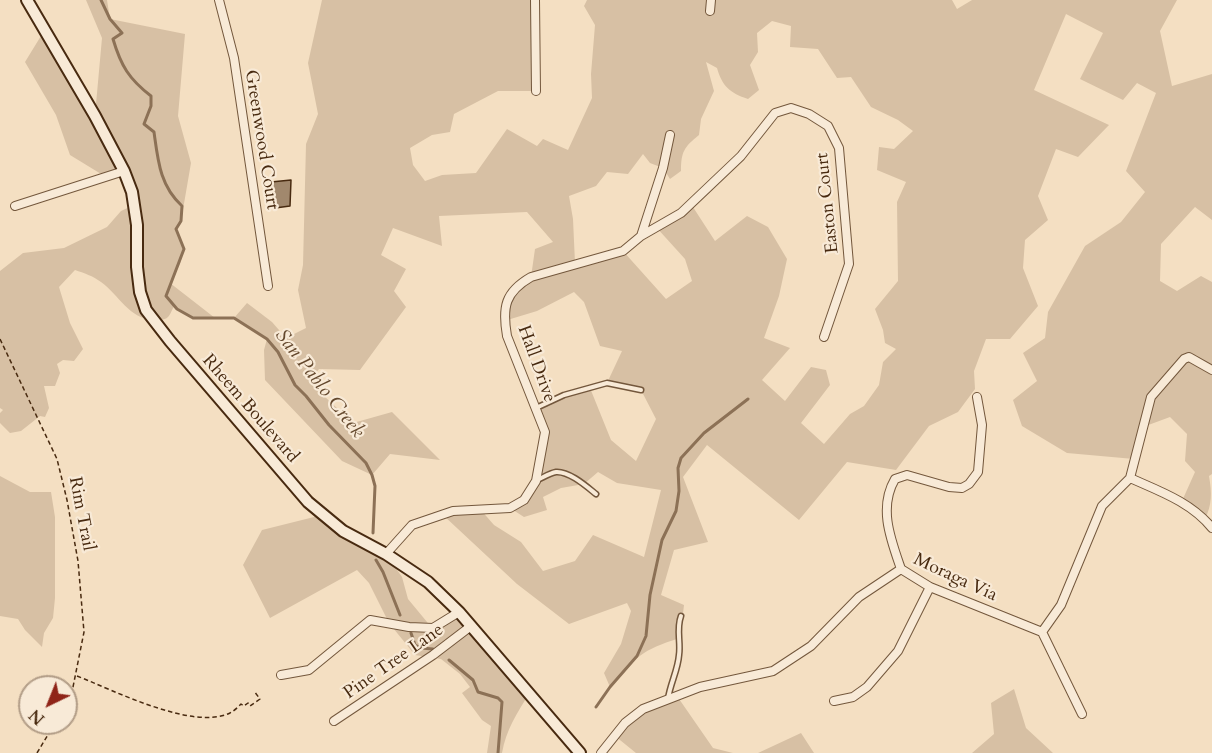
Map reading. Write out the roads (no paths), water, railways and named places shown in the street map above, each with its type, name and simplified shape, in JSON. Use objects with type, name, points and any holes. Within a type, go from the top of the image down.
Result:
[{"type":"street","name":"Rheem Boulevard","points":[[27,0],[95,116],[124,171],[132,192],[137,225],[137,267],[140,292],[146,310],[308,502],[343,531],[386,554],[429,582],[459,612],[580,753]]},
{"type":"street","name":"Greenwood Court","points":[[219,0],[234,58],[268,286]]},
{"type":"street","points":[[535,0],[536,91]]},
{"type":"street","points":[[710,10],[711,0]]},
{"type":"street","name":"Easton Court","points":[[641,236],[681,213],[713,185],[741,156],[775,113],[791,108],[809,114],[828,126],[839,148],[849,264],[824,337]]},
{"type":"street","points":[[641,236],[663,168],[670,135]]},
{"type":"street","points":[[15,206],[124,171]]},
{"type":"street","name":"Hall Drive","points":[[386,554],[412,525],[453,511],[510,508],[524,500],[536,480],[545,432],[507,336],[504,308],[509,296],[519,284],[531,277],[623,251],[641,236]]},
{"type":"street","points":[[1082,714],[1042,632],[1061,605],[1102,506],[1130,478],[1151,397],[1184,359],[1189,357],[1212,370]]},
{"type":"street","points":[[901,569],[889,535],[886,506],[889,490],[895,479],[907,475],[949,487],[962,488],[969,484],[978,472],[981,445],[982,425],[976,397]]},
{"type":"street","points":[[1130,478],[1182,501],[1205,519],[1212,528]]},
{"type":"street","name":"Moraga Via","points":[[601,753],[625,723],[643,710],[700,687],[773,671],[811,646],[860,597],[901,569],[930,587],[1042,632]]},
{"type":"street","points":[[834,700],[853,697],[867,687],[898,651],[930,587]]},
{"type":"street","points":[[281,675],[309,670],[370,620],[409,627],[432,628],[459,612]]},
{"type":"street","name":"Pine Tree Lane","points":[[334,721],[433,655],[471,626]]},
{"type":"lane","points":[[535,408],[564,395],[607,383],[641,390]]},
{"type":"lane","points":[[536,480],[556,472],[566,474],[596,494]]},
{"type":"lane","points":[[668,700],[670,684],[679,659],[678,628],[681,616]]},
{"type":"waterway","name":"San Pablo Creek","points":[[101,0],[110,19],[122,33],[113,39],[119,57],[131,78],[151,96],[151,106],[144,124],[154,132],[161,172],[169,190],[182,206],[181,221],[176,229],[184,249],[166,296],[177,309],[193,318],[234,318],[267,339],[278,352],[295,385],[366,463],[375,486],[373,533]]},
{"type":"waterway","points":[[596,707],[637,656],[646,636],[650,595],[662,540],[676,511],[679,491],[678,468],[681,458],[704,433],[748,399]]},
{"type":"waterway","name":"San Pablo Creek","points":[[376,560],[400,615]]},
{"type":"waterway","name":"San Pablo Creek","points":[[411,633],[415,645],[433,649]]},
{"type":"waterway","name":"San Pablo Creek","points":[[449,660],[473,680],[478,692],[498,698],[502,702],[498,753]]}]
